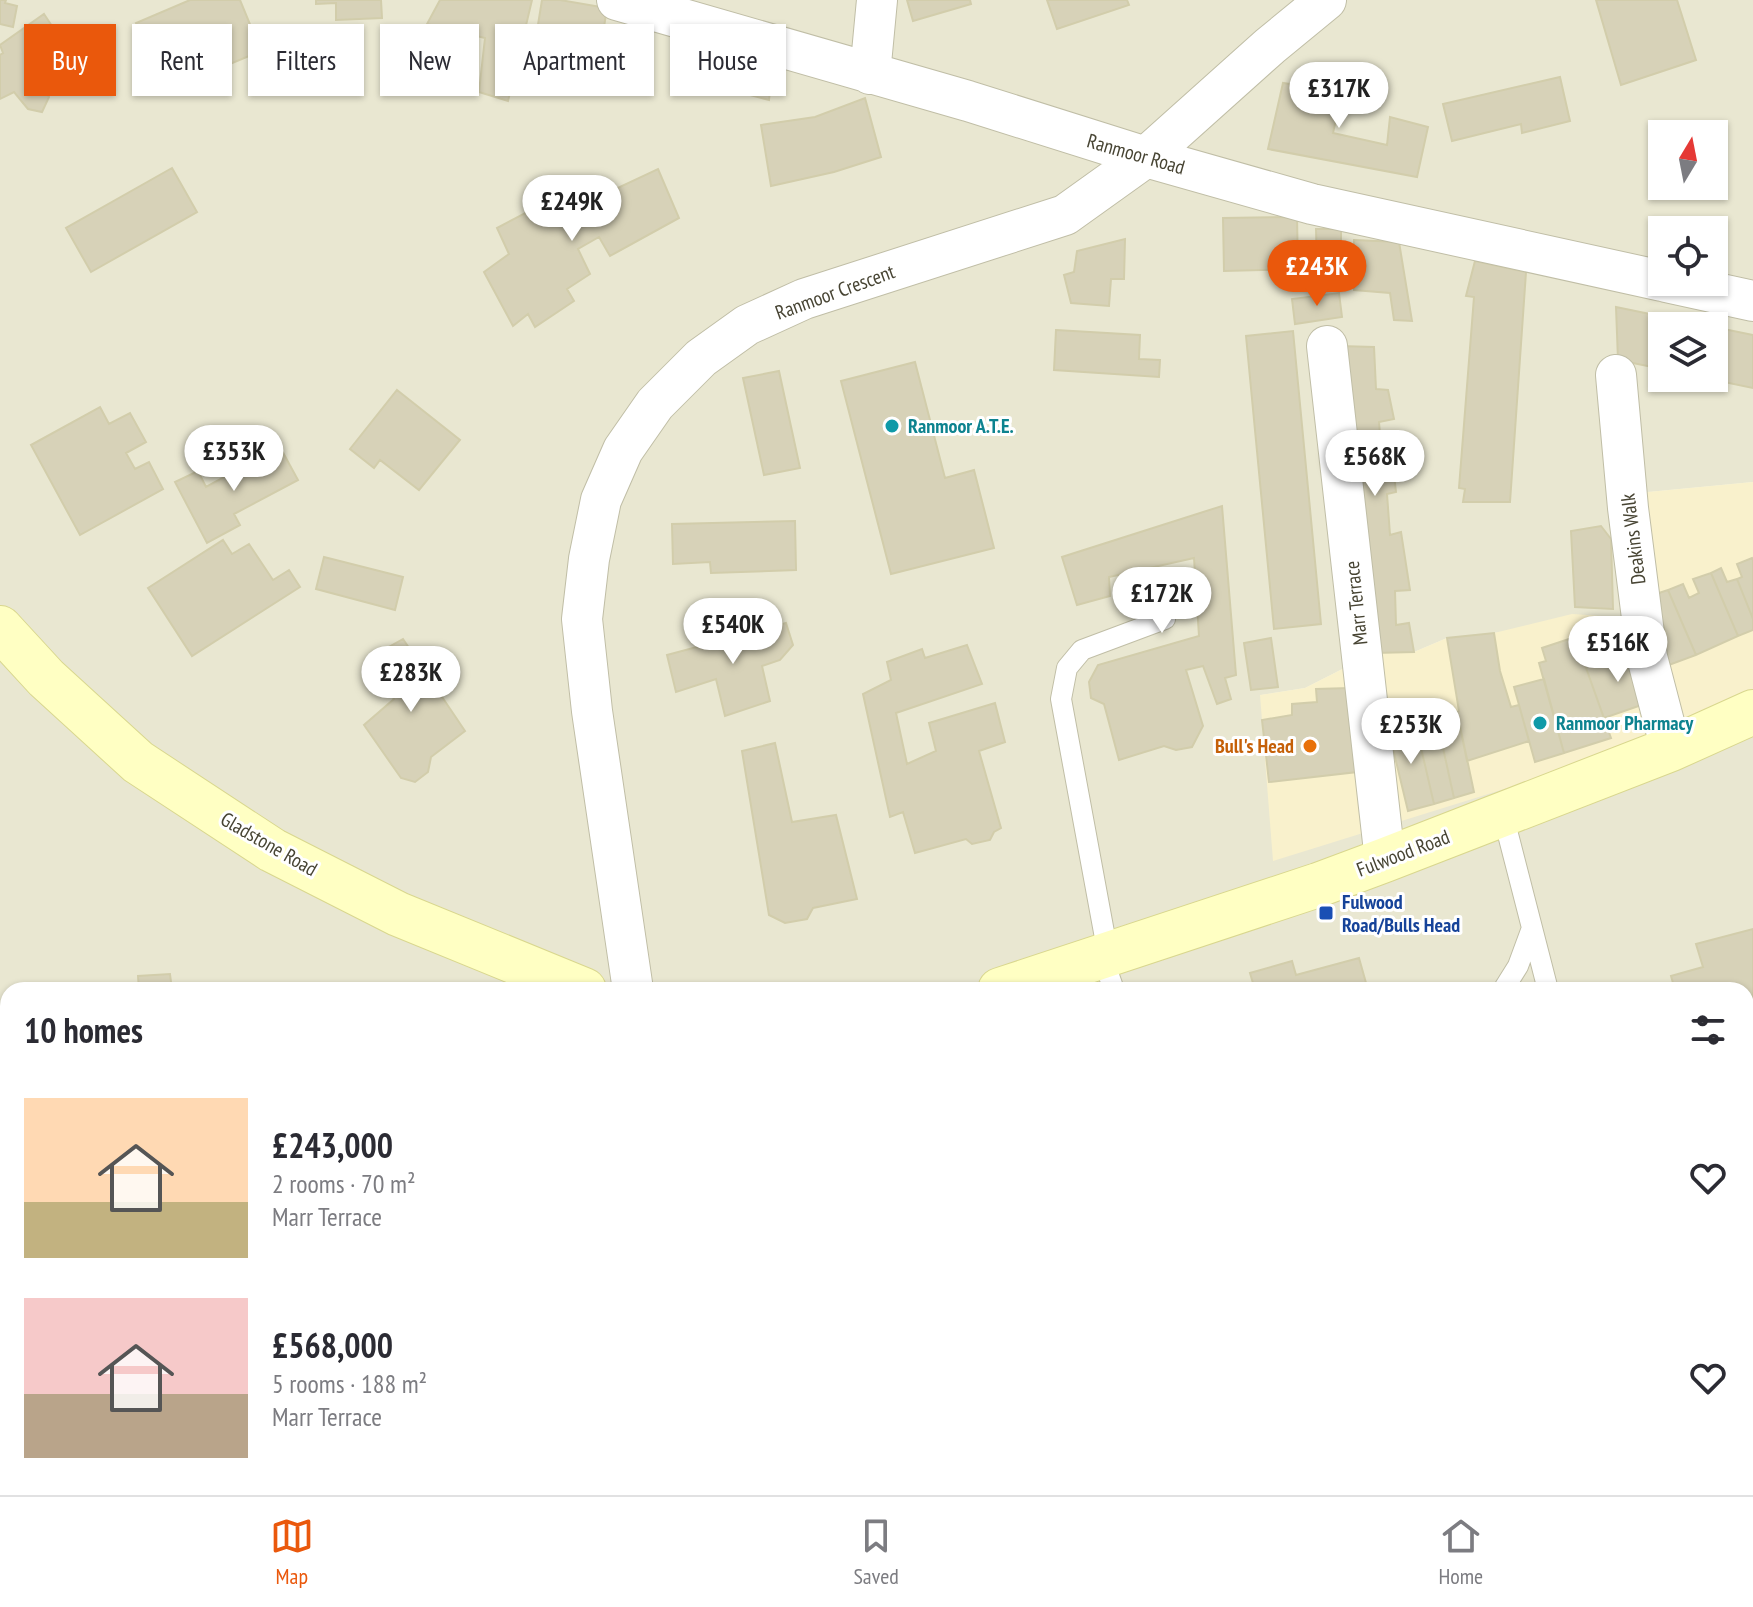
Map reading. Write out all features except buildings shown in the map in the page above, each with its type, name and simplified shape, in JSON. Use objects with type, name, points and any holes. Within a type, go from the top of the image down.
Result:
[{"type":"street","name":"Ranmoor Road","points":[[617,0],[1312,204],[1648,278]]},
{"type":"street","points":[[870,74],[877,0]]},
{"type":"street","name":"Ranmoor Crescent","points":[[632,982],[592,711],[582,619],[589,559],[601,500],[623,450],[655,404],[701,358],[747,325],[804,299],[1065,215],[1146,157],[1326,0]]},
{"type":"street","name":"Ranmoor Road","points":[[1728,296],[1753,301]]},
{"type":"street","name":"Marr Terrace","points":[[1327,346],[1385,860]]},
{"type":"street","name":"Deakins Walk","points":[[1616,375],[1628,508],[1647,657],[1671,749]]},
{"type":"street","name":"Gladstone Road","points":[[0,628],[46,678],[138,762],[272,850],[398,914],[564,982]]},
{"type":"street","name":"Fulwood Road","points":[[1038,982],[1108,967],[1671,749],[1753,712]]},
{"type":"lane","points":[[1108,967],[1061,699],[1067,668],[1082,650],[1165,619]]},
{"type":"lane","points":[[1503,815],[1546,982]]},
{"type":"lane","points":[[1508,982],[1518,966],[1532,928]]},
{"type":"shaded area","points":[[0,0],[1753,0],[1753,482],[1627,494],[1632,618],[1447,638],[1414,652],[1374,653],[1305,688],[1261,695],[1753,701],[1753,982],[0,982]]},
{"type":"shaded area","points":[[1753,482],[1753,701],[1690,731],[1273,861],[1260,695],[1305,688],[1374,653],[1414,652],[1447,638],[1494,633],[1572,614],[1632,618],[1627,494]]},
{"type":"place","name":"Ranmoor A.T.E.","points":[[892,426]]},
{"type":"place","name":"Ranmoor Pharmacy","points":[[1540,723]]},
{"type":"place","name":"Bull's Head","points":[[1310,746]]},
{"type":"place","name":"Fulwood Road/Bulls Head","points":[[1326,913]]}]
